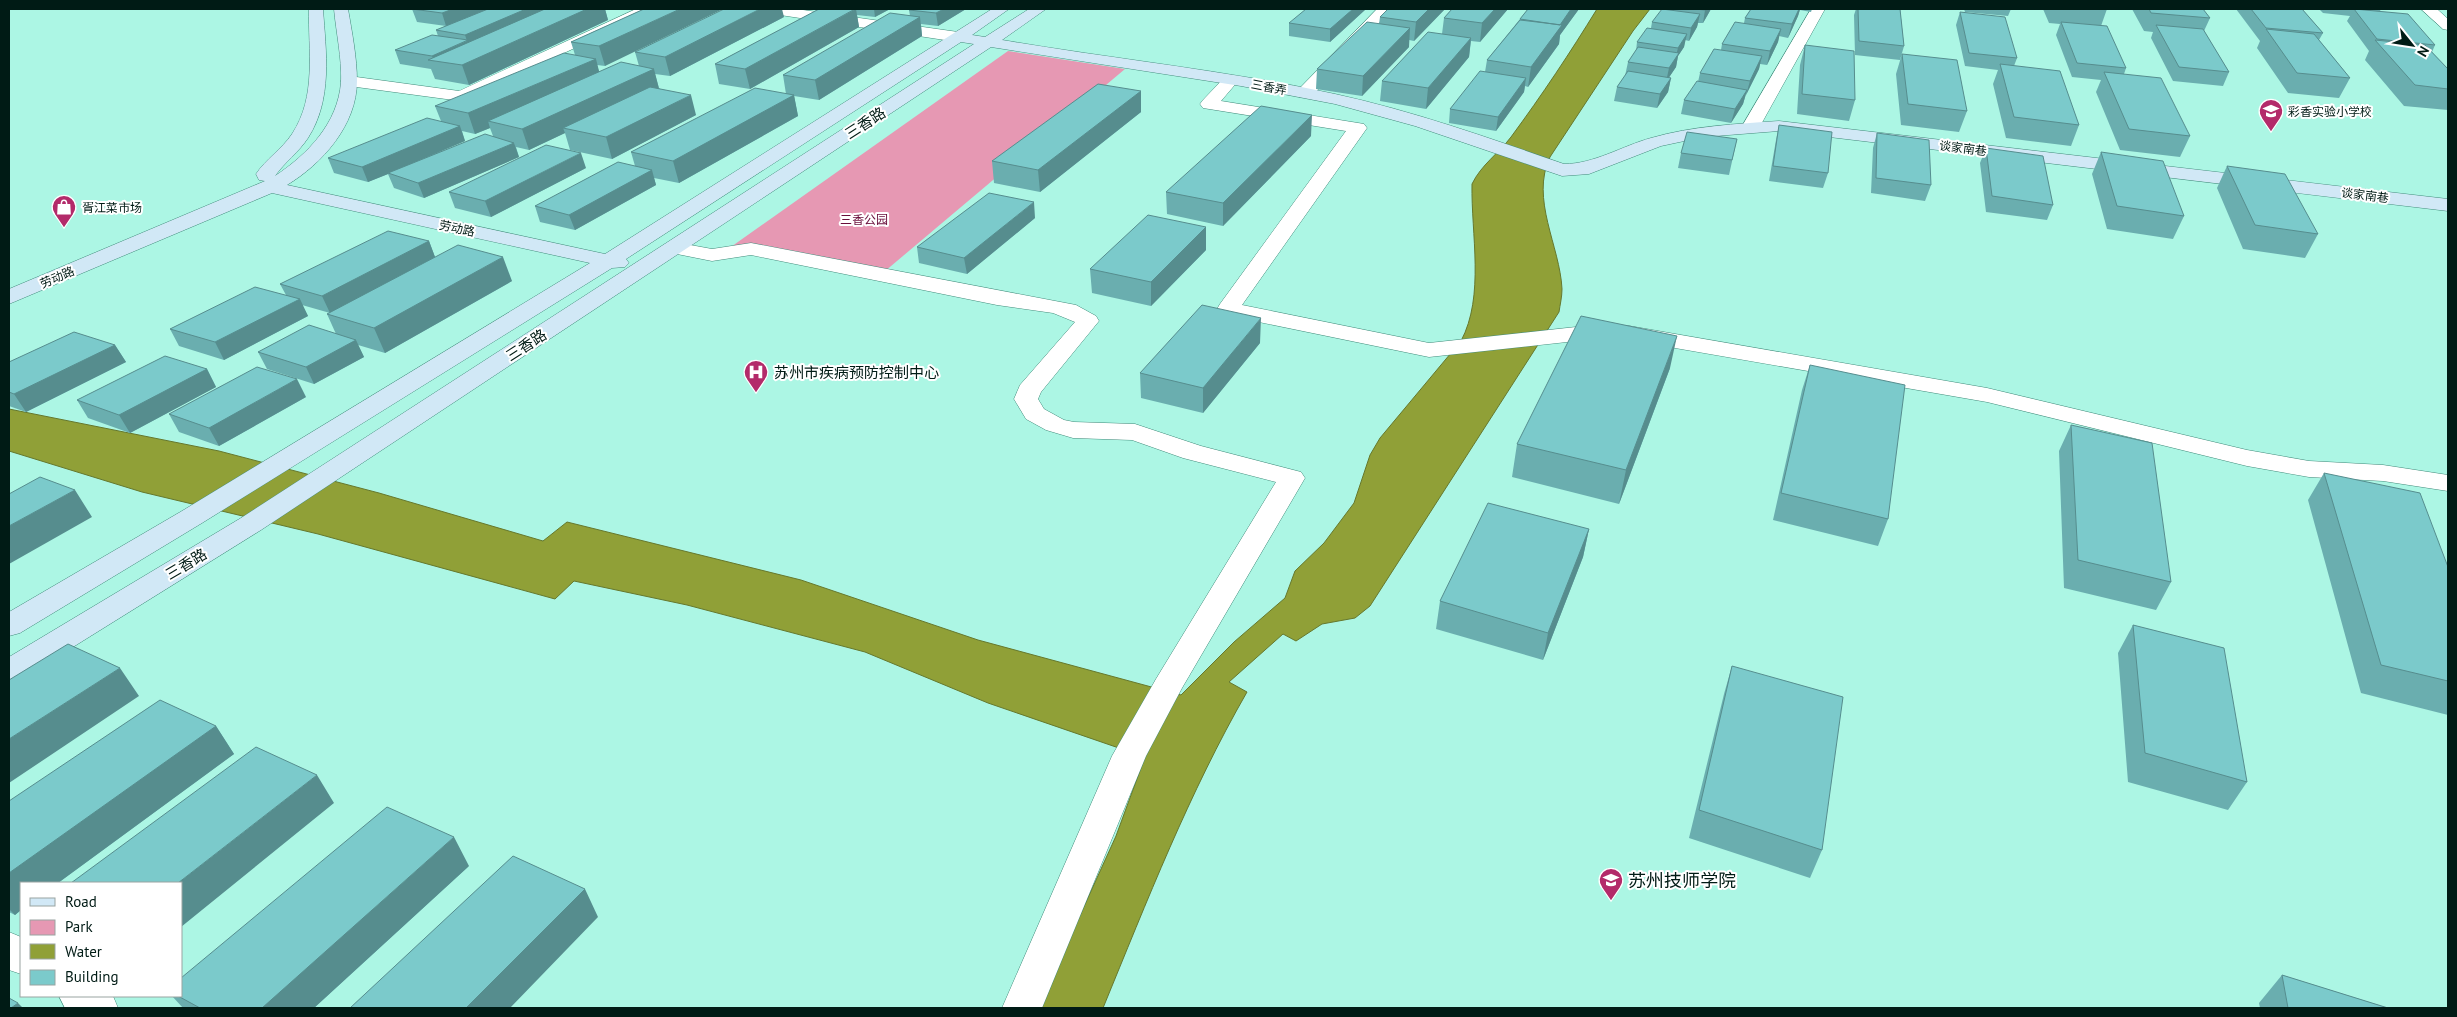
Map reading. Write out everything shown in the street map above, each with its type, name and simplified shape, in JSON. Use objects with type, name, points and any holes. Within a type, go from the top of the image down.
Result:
[{"type":"main road","points":[[270,187],[265,174],[296,143],[309,121],[316,101],[319,86],[316,9]]},
{"type":"main road","name":"劳动路","points":[[9,297],[270,187],[305,163],[325,141],[340,116],[348,92],[349,81],[341,9]]},
{"type":"main road","name":"三香路","points":[[9,626],[192,517],[608,261],[1002,9]]},
{"type":"main road","name":"三香路","points":[[9,672],[251,524],[1039,9]]},
{"type":"main road","name":"三香弄","points":[[958,36],[1305,93],[1412,118],[1567,171]]},
{"type":"main road","name":"谈家南巷","points":[[1567,171],[1582,170],[1656,142],[1703,132],[1779,126],[2448,205]]},
{"type":"main road","name":"劳动路","points":[[270,187],[644,268]]},
{"type":"street","points":[[349,81],[461,96],[647,9]]},
{"type":"street","points":[[767,9],[958,36]]},
{"type":"street","points":[[1305,93],[1385,9]]},
{"type":"street","points":[[1750,128],[1818,9]]},
{"type":"street","points":[[2428,9],[2448,26]]},
{"type":"street","points":[[1231,80],[1210,104],[1358,128],[1228,309],[1429,350],[1576,334],[1629,333],[1987,395],[2247,458],[2309,469],[2383,473],[2448,483]]},
{"type":"street","points":[[674,248],[712,255],[751,249],[1009,300],[1065,309],[1081,314],[1088,321],[1029,390],[1026,399],[1035,414],[1073,430],[1135,432],[1192,452],[1292,478],[1167,687],[1129,756],[1022,1008]]},
{"type":"street","points":[[9,949],[20,956]]},
{"type":"street","points":[[81,997],[98,1008]]},
{"type":"green space","name":"三香公园","points":[[1008,51],[1125,69],[878,277],[728,249]]},
{"type":"water","points":[[1597,9],[1650,9],[1633,31],[1550,157],[1545,173],[1543,189],[1544,206],[1562,289],[1559,312],[1370,606],[1355,618],[1322,624],[1296,641],[1283,634],[1229,682],[1247,692],[1206,769],[1188,808],[1103,1008],[1038,1008],[1116,836],[1145,757],[988,703],[865,652],[687,605],[574,581],[555,599],[318,534],[142,492],[9,451],[9,409],[219,451],[379,493],[543,541],[567,522],[801,580],[978,640],[1181,695],[1234,642],[1285,598],[1295,571],[1324,543],[1354,503],[1370,455],[1380,438],[1461,341],[1473,305],[1475,285],[1472,184],[1480,171],[1506,143],[1522,121],[1577,42]]},
{"type":"building","points":[[412,9],[453,9],[442,13]]},
{"type":"building","points":[[488,9],[526,9],[465,35],[436,30]]},
{"type":"building","points":[[545,9],[587,9],[462,65],[428,60]]},
{"type":"building","points":[[644,9],[680,9],[599,46],[571,42]]},
{"type":"building","points":[[724,9],[760,9],[665,57],[635,52]]},
{"type":"building","points":[[819,9],[855,9],[745,69],[715,64]]},
{"type":"building","points":[[910,9],[944,9],[936,13]]},
{"type":"building","points":[[1306,9],[1353,9],[1330,29],[1289,23]]},
{"type":"building","points":[[1388,9],[1429,9],[1416,22],[1380,17]]},
{"type":"building","points":[[1452,9],[1495,9],[1482,23],[1444,18]]},
{"type":"building","points":[[1528,9],[1571,9],[1560,25],[1520,19]]},
{"type":"building","points":[[1662,9],[1700,14],[1691,28],[1652,22]]},
{"type":"building","points":[[1751,9],[1799,9],[1792,24],[1745,18]]},
{"type":"building","points":[[1858,9],[1900,9],[1904,46],[1859,41]]},
{"type":"building","points":[[2149,9],[2203,9],[2210,18],[2151,13]]},
{"type":"building","points":[[2251,9],[2302,9],[2323,33],[2266,28]]},
{"type":"building","points":[[2354,9],[2408,14],[2435,45],[2377,39]]},
{"type":"building","points":[[1960,12],[2005,17],[2017,58],[1969,53]]},
{"type":"building","points":[[890,13],[920,17],[815,80],[783,75]]},
{"type":"building","points":[[1520,20],[1562,25],[1531,67],[1487,60]]},
{"type":"building","points":[[1367,22],[1410,28],[1363,76],[1317,69]]},
{"type":"building","points":[[1735,22],[1781,29],[1770,51],[1722,44]]},
{"type":"building","points":[[2061,22],[2107,26],[2126,68],[2077,63]]},
{"type":"building","points":[[2156,25],[2203,29],[2229,72],[2179,67]]},
{"type":"building","points":[[1647,28],[1687,34],[1678,48],[1637,42]]},
{"type":"building","points":[[2266,29],[2314,34],[2350,78],[2297,73]]},
{"type":"building","points":[[1428,32],[1471,38],[1428,88],[1382,81]]},
{"type":"building","points":[[432,35],[468,40],[432,56],[395,50]]},
{"type":"building","points":[[2375,40],[2425,45],[2448,69],[2448,89],[2415,85]]},
{"type":"building","points":[[1805,45],[1854,51],[1855,100],[1802,94]]},
{"type":"building","points":[[1638,47],[1679,53],[1669,68],[1628,62]]},
{"type":"building","points":[[1714,49],[1762,56],[1750,81],[1700,73]]},
{"type":"building","points":[[564,53],[596,59],[468,113],[435,106]]},
{"type":"building","points":[[1902,54],[1957,60],[1967,111],[1908,104]]},
{"type":"building","points":[[621,62],[654,69],[522,129],[488,121]]},
{"type":"building","points":[[2000,64],[2060,71],[2079,125],[2014,117]]},
{"type":"building","points":[[1480,71],[1526,78],[1498,117],[1450,109]]},
{"type":"building","points":[[1628,71],[1671,78],[1660,94],[1617,87]]},
{"type":"building","points":[[2104,72],[2161,78],[2190,136],[2129,129]]},
{"type":"building","points":[[1697,81],[1747,90],[1735,109],[1684,100]]},
{"type":"building","points":[[1098,84],[1141,91],[1038,170],[992,161]]},
{"type":"building","points":[[650,87],[691,95],[606,137],[563,128]]},
{"type":"building","points":[[755,88],[794,95],[673,161],[631,152]]},
{"type":"building","points":[[1261,106],[1312,115],[1223,203],[1166,192]]},
{"type":"building","points":[[427,118],[460,126],[362,167],[328,158]]},
{"type":"building","points":[[1779,125],[1832,132],[1828,173],[1773,166]]},
{"type":"building","points":[[1687,132],[1737,139],[1732,160],[1681,153]]},
{"type":"building","points":[[1877,133],[1929,140],[1931,185],[1876,178]]},
{"type":"building","points":[[485,134],[514,143],[418,183],[388,173]]},
{"type":"building","points":[[546,145],[581,153],[485,201],[449,192]]},
{"type":"building","points":[[1986,148],[2043,156],[2053,205],[1992,196]]},
{"type":"building","points":[[2101,152],[2163,161],[2184,216],[2117,206]]},
{"type":"building","points":[[618,162],[652,170],[569,215],[535,206]]},
{"type":"building","points":[[2227,166],[2285,174],[2318,234],[2255,225]]},
{"type":"building","points":[[989,193],[1034,202],[964,258],[917,247]]},
{"type":"building","points":[[1148,215],[1206,227],[1151,282],[1090,269]]},
{"type":"building","points":[[388,231],[429,241],[322,296],[280,284]]},
{"type":"building","points":[[458,245],[503,257],[374,328],[327,314]]},
{"type":"building","points":[[255,287],[300,299],[215,342],[170,329]]},
{"type":"building","points":[[1202,305],[1261,318],[1203,388],[1140,373]]},
{"type":"building","points":[[1581,316],[1677,336],[1626,470],[1517,444]]},
{"type":"building","points":[[309,325],[356,340],[306,367],[258,352]]},
{"type":"building","points":[[74,332],[115,345],[14,394],[9,392],[9,362]]},
{"type":"building","points":[[165,356],[207,369],[119,415],[77,400]]},
{"type":"building","points":[[1810,365],[1905,385],[1888,519],[1781,493]]},
{"type":"building","points":[[257,367],[297,379],[209,428],[169,414]]},
{"type":"building","points":[[2071,425],[2152,443],[2171,582],[2078,560]]},
{"type":"building","points":[[2324,473],[2420,493],[2448,567],[2448,681],[2381,665]]},
{"type":"building","points":[[40,477],[75,490],[9,526],[9,494]]},
{"type":"building","points":[[1488,503],[1589,529],[1548,633],[1440,601]]},
{"type":"building","points":[[2133,625],[2224,648],[2247,782],[2145,753]]},
{"type":"building","points":[[68,644],[120,668],[9,739],[9,680]]},
{"type":"building","points":[[1732,666],[1843,697],[1822,850],[1699,810]]},
{"type":"building","points":[[160,700],[216,726],[9,873],[9,801]]},
{"type":"building","points":[[256,747],[317,775],[179,882],[72,882]]},
{"type":"building","points":[[387,807],[454,837],[262,1008],[200,1008],[180,997],[182,997],[182,977]]},
{"type":"building","points":[[513,856],[585,889],[466,1008],[350,1008]]},
{"type":"building","points":[[2282,975],[2388,1008],[2288,1008]]},
{"type":"building","points":[[9,998],[18,1003],[9,1008]]},
{"type":"place","name":"彩香实验小学校","points":[[2271,132]]},
{"type":"place","name":"胥江菜市场","points":[[64,228]]},
{"type":"place","name":"苏州市疾病预防控制中心","points":[[756,393]]},
{"type":"place","name":"苏州技师学院","points":[[1611,901]]}]
